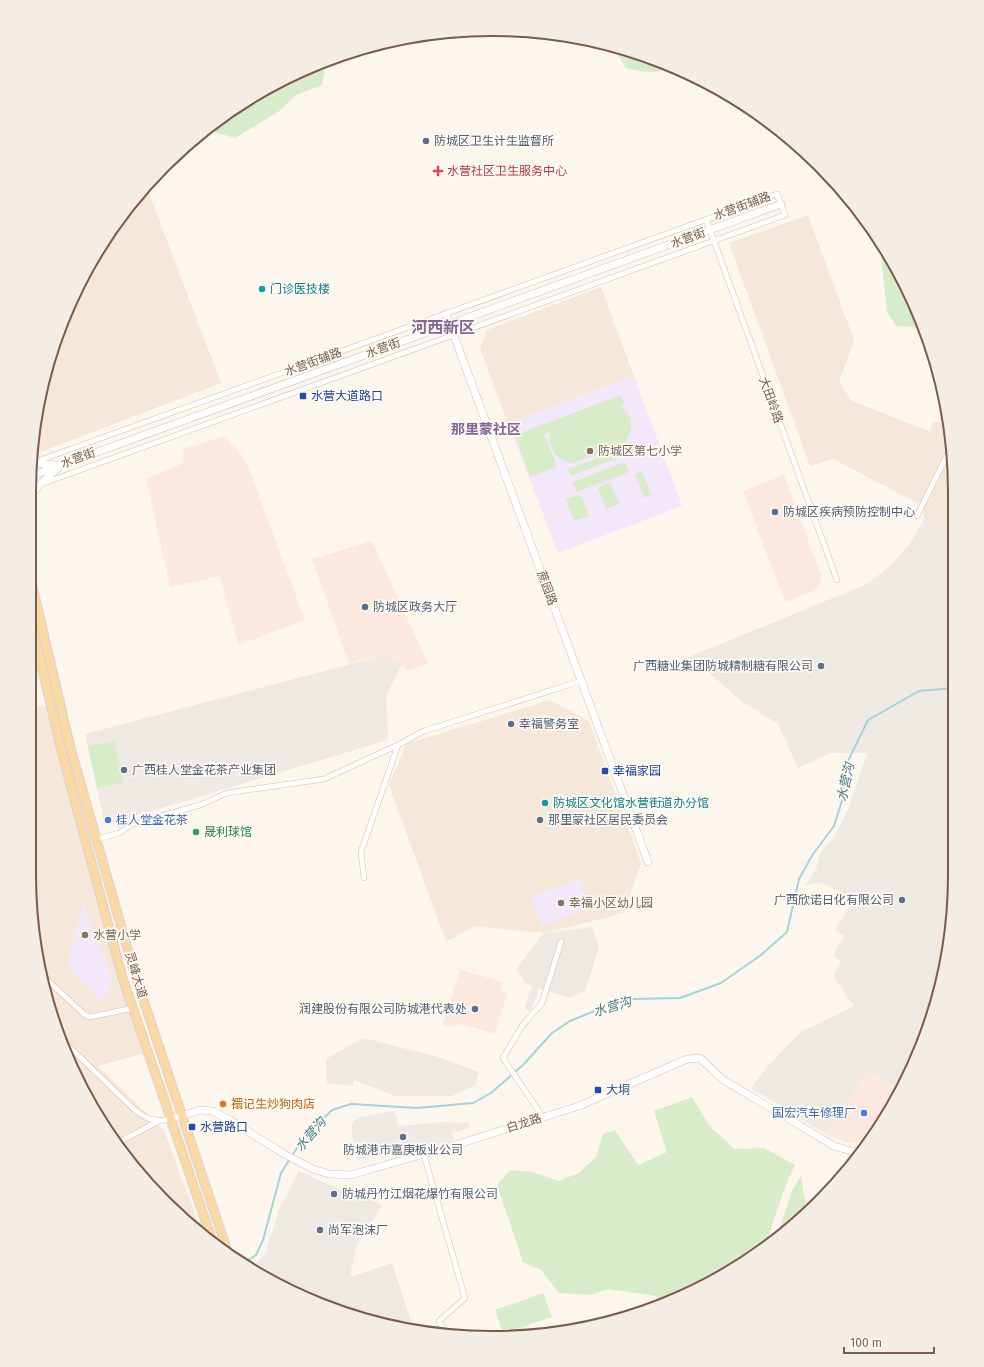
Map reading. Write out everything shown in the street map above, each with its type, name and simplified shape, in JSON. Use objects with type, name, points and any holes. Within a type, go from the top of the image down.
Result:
[{"type":"main road","name":"灵峰大道","points":[[36,601],[70,746],[134,972],[225,1245]]},
{"type":"main road","name":"灵峰大道","points":[[36,640],[81,824],[122,976],[210,1234]]},
{"type":"street","name":"水营街辅路","points":[[37,461],[777,194],[781,204],[784,215],[40,484]]},
{"type":"street","name":"水营街","points":[[37,474],[781,204]]},
{"type":"street","name":"大田岭路","points":[[706,219],[837,580]]},
{"type":"street","name":"蔗园路","points":[[446,314],[648,862]]},
{"type":"street","points":[[917,516],[946,456]]},
{"type":"street","points":[[37,463],[61,465]]},
{"type":"street","points":[[36,489],[61,465]]},
{"type":"street","points":[[96,840],[118,833],[133,824],[200,805],[227,793],[324,779],[398,745],[424,730],[581,681]]},
{"type":"street","points":[[364,878],[361,852],[398,745]]},
{"type":"street","points":[[543,1117],[503,1058],[522,1026],[542,1003],[561,942]]},
{"type":"street","points":[[49,982],[85,1015],[90,1017],[133,1008]]},
{"type":"street","points":[[70,1048],[136,1111],[147,1119],[159,1122]]},
{"type":"street","name":"白龙路","points":[[171,1119],[200,1110],[212,1111],[230,1120],[284,1154],[306,1165],[329,1174],[351,1175],[424,1155],[579,1106],[687,1059],[700,1058],[722,1078],[834,1146],[851,1152],[855,1152]]},
{"type":"street","points":[[122,1141],[159,1122],[171,1119]]},
{"type":"street","points":[[424,1155],[465,1298],[439,1321],[443,1328]]},
{"type":"shaded area","points":[[148,192],[221,383],[38,453],[45,403],[52,374],[60,345],[71,317],[97,264],[130,214]]},
{"type":"shaded area","points":[[808,215],[854,340],[839,382],[852,401],[929,431],[934,421],[942,423],[947,462],[948,532],[924,519],[923,506],[833,459],[810,466],[729,243]]},
{"type":"shaded area","points":[[601,287],[634,376],[508,423],[480,349],[487,330]]},
{"type":"shaded area","name":"防城区第七小学","points":[[634,376],[682,506],[558,553],[508,423]]},
{"type":"shaded area","points":[[225,436],[246,461],[305,620],[238,645],[220,576],[170,587],[146,479],[183,463],[183,449]]},
{"type":"shaded area","name":"防城区疾病预防控制中心","points":[[784,475],[821,575],[821,581],[814,591],[785,602],[743,491]]},
{"type":"shaded area","points":[[924,519],[948,532],[948,875],[944,935],[939,964],[924,1022],[895,1088],[868,1071],[827,1135],[751,1088],[770,1064],[801,1032],[854,1006],[833,976],[841,962],[833,955],[844,936],[835,930],[853,902],[848,897],[843,896],[839,890],[833,889],[821,882],[805,885],[816,869],[820,853],[835,836],[848,809],[867,753],[831,753],[798,768],[778,724],[740,700],[705,669],[672,664],[867,584],[890,566],[912,541]]},
{"type":"shaded area","name":"防城区政务大厅","points":[[372,541],[428,664],[408,671],[402,664],[385,655],[349,663],[312,559]]},
{"type":"shaded area","name":"广西桂人堂金花茶产业集团","points":[[385,655],[402,664],[386,696],[388,740],[105,825],[85,734]]},
{"type":"shaded area","name":"幸福家园","points":[[550,700],[589,721],[641,863],[624,913],[544,933],[474,926],[446,942],[389,785],[406,744]]},
{"type":"shaded area","points":[[51,705],[149,1052],[98,1066],[164,1130],[199,1224],[149,1176],[130,1153],[97,1103],[83,1077],[60,1022],[45,964],[37,905],[36,707]]},
{"type":"shaded area","name":"幸福小区幼儿园","points":[[580,879],[590,908],[541,926],[531,897]]},
{"type":"shaded area","name":"水营小学","points":[[83,904],[112,981],[102,1002],[67,965]]},
{"type":"shaded area","points":[[592,927],[599,947],[585,991],[570,998],[539,988],[531,1011],[524,1009],[532,986],[525,983],[516,969],[544,933]]},
{"type":"shaded area","name":"润建股份有限公司防城港代表处","points":[[460,970],[503,982],[501,991],[507,993],[495,1034],[462,1024],[449,1027],[443,1024]]},
{"type":"shaded area","points":[[363,1038],[438,1057],[479,1072],[475,1085],[452,1096],[395,1096],[354,1080],[353,1086],[327,1083],[326,1059]]},
{"type":"shaded area","name":"国宏汽车修理厂","points":[[868,1071],[895,1088],[860,1144],[849,1143],[827,1135]]},
{"type":"shaded area","name":"防城港市嘉庚板业公司","points":[[394,1111],[399,1126],[446,1122],[469,1123],[469,1128],[452,1133],[454,1141],[447,1143],[357,1160],[351,1128],[353,1122],[357,1118]]},
{"type":"shaded area","name":"尚军泡沫厂","points":[[299,1171],[340,1190],[345,1185],[382,1206],[355,1250],[350,1277],[392,1263],[412,1324],[345,1307],[290,1284],[255,1264],[265,1254],[279,1210]]},
{"type":"green space","points":[[618,55],[639,60],[663,70],[649,72],[626,68]]},
{"type":"green space","points":[[325,68],[322,85],[296,95],[278,112],[235,138],[212,131],[264,97],[290,83]]},
{"type":"green space","points":[[881,254],[901,290],[917,328],[896,326],[887,312]]},
{"type":"green space","points":[[621,395],[624,404],[619,406],[631,419],[631,431],[621,446],[573,463],[567,462],[557,457],[554,453],[550,443],[549,432],[544,434],[557,467],[530,477],[515,435]]},
{"type":"green space","points":[[631,441],[637,455],[629,457],[627,456],[624,448]]},
{"type":"green space","points":[[621,449],[623,456],[571,476],[568,469]]},
{"type":"green space","points":[[625,462],[629,472],[577,492],[573,482]]},
{"type":"green space","points":[[642,471],[652,495],[644,498],[635,474]]},
{"type":"green space","points":[[609,483],[612,485],[619,504],[606,509],[598,488]]},
{"type":"green space","points":[[578,495],[582,497],[589,516],[574,521],[566,499]]},
{"type":"green space","points":[[112,741],[115,743],[123,783],[97,788],[88,746]]},
{"type":"green space","points":[[692,1097],[709,1125],[734,1149],[764,1148],[795,1165],[785,1187],[767,1239],[720,1270],[694,1284],[658,1299],[657,1296],[608,1289],[591,1295],[559,1293],[541,1270],[523,1262],[497,1185],[510,1170],[533,1172],[558,1181],[579,1173],[596,1157],[603,1134],[615,1130],[638,1165],[667,1152],[654,1111]]},
{"type":"green space","points":[[801,1176],[806,1205],[779,1229],[792,1191]]},
{"type":"green space","points":[[543,1293],[552,1317],[514,1330],[502,1331],[495,1310]]},
{"type":"waterway","name":"水营沟","points":[[248,1260],[256,1255],[263,1240],[281,1173],[302,1140],[332,1110],[351,1104],[417,1108],[473,1103],[491,1093],[523,1065],[552,1033],[570,1021],[614,1003],[634,999],[680,998],[721,983],[761,955],[787,932],[799,879],[813,854],[834,826],[844,794],[847,763],[868,720],[919,691],[948,688]]},
{"type":"place","name":"防城区卫生计生监督所","points":[[426,141]]},
{"type":"place","name":"水营社区卫生服务中心","points":[[438,171]]},
{"type":"place","name":"门诊医技楼","points":[[262,289]]},
{"type":"place","name":"水营大道路口","points":[[303,396]]},
{"type":"place","name":"防城区第七小学","points":[[590,451]]},
{"type":"place","name":"防城区疾病预防控制中心","points":[[775,512]]},
{"type":"place","name":"防城区政务大厅","points":[[365,607]]},
{"type":"place","name":"广西糖业集团防城精制糖有限公司","points":[[821,666]]},
{"type":"place","name":"幸福警务室","points":[[511,724]]},
{"type":"place","name":"广西桂人堂金花茶产业集团","points":[[124,770]]},
{"type":"place","name":"幸福家园","points":[[605,771]]},
{"type":"place","name":"防城区文化馆水营街道办分馆","points":[[545,803]]},
{"type":"place","name":"桂人堂金花茶","points":[[108,820]]},
{"type":"place","name":"那里蒙社区居民委员会","points":[[540,820]]},
{"type":"place","name":"晟利球馆","points":[[196,832]]},
{"type":"place","name":"广西欣诺日化有限公司","points":[[902,900]]},
{"type":"place","name":"幸福小区幼儿园","points":[[561,903]]},
{"type":"place","name":"水营小学","points":[[85,935]]},
{"type":"place","name":"润建股份有限公司防城港代表处","points":[[475,1009]]},
{"type":"place","name":"大垌","points":[[598,1090]]},
{"type":"place","name":"禤记生炒狗肉店","points":[[223,1104]]},
{"type":"place","name":"国宏汽车修理厂","points":[[864,1113]]},
{"type":"place","name":"水营路口","points":[[192,1127]]},
{"type":"place","name":"防城港市嘉庚板业公司","points":[[403,1137]]},
{"type":"place","name":"防城丹竹江烟花爆竹有限公司","points":[[334,1194]]},
{"type":"place","name":"尚军泡沫厂","points":[[320,1230]]},
{"type":"district","name":"河西新区","points":[[443,327]]},
{"type":"district","name":"那里蒙社区","points":[[486,429]]}]
